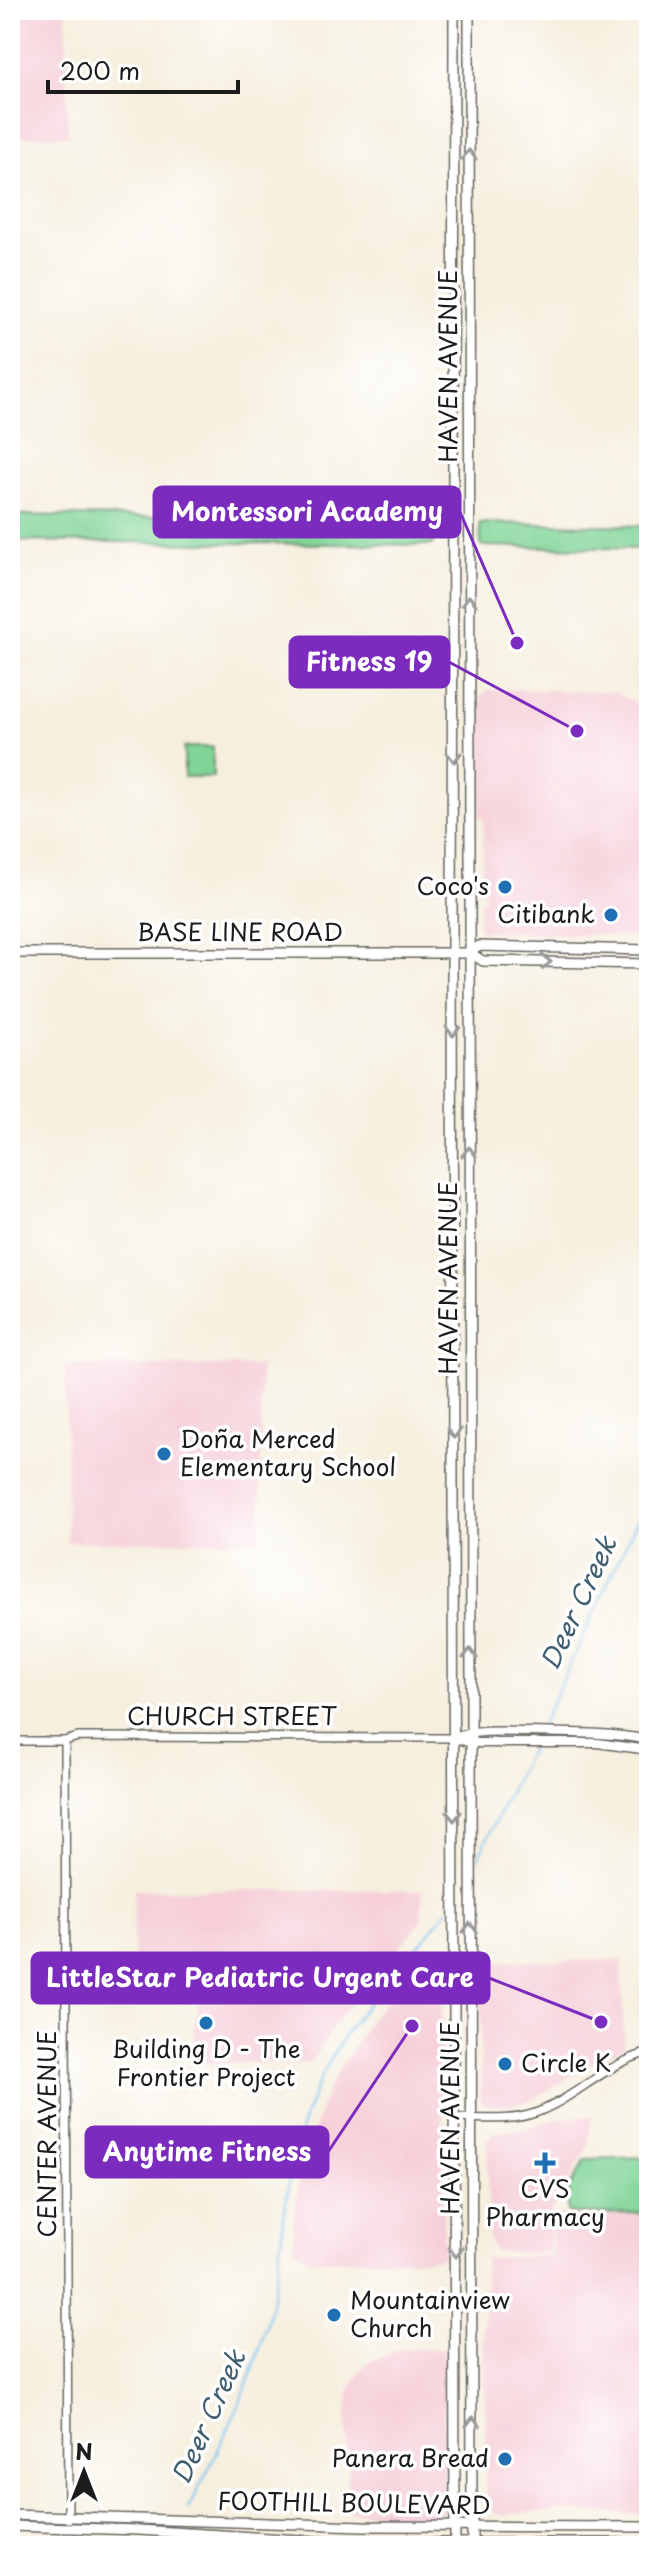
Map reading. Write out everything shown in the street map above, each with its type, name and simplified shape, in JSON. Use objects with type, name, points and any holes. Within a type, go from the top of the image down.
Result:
[{"type":"main road","name":"HAVEN AVENUE","points":[[454,10],[455,2544]]},
{"type":"main road","name":"HAVEN AVENUE","points":[[469,10],[472,2544]]},
{"type":"main road","name":"BASE LINE ROAD","points":[[470,953],[479,946],[649,950]]},
{"type":"main road","name":"BASE LINE ROAD","points":[[10,953],[470,953],[483,961],[649,964]]},
{"type":"main road","name":"CHURCH STREET","points":[[454,1738],[543,1732],[597,1733],[649,1740]]},
{"type":"main road","name":"CHURCH STREET","points":[[470,1737],[528,1743],[597,1743],[649,1750]]},
{"type":"main road","name":"FOOTHILL BOULEVARD","points":[[10,2515],[473,2528],[649,2527]]},
{"type":"main road","name":"FOOTHILL BOULEVARD","points":[[10,2526],[314,2541],[649,2543]]},
{"type":"street","name":"CHURCH STREET","points":[[10,1741],[65,1741],[78,1737],[454,1738]]},
{"type":"street","name":"CENTER AVENUE","points":[[65,1741],[68,2528]]},
{"type":"street","points":[[455,2118],[509,2118],[535,2113],[610,2068],[649,2052]]},
{"type":"shaded area","points":[[10,10],[66,10],[68,133],[72,136],[10,137]]},
{"type":"shaded area","points":[[488,690],[615,692],[638,704],[649,715],[649,937],[479,931],[481,900],[485,899],[485,892],[481,891],[484,817],[479,817],[478,812],[481,696]]},
{"type":"shaded area","name":"Doña Merced Elementary School","points":[[65,1366],[261,1366],[261,1541],[67,1542]]},
{"type":"shaded area","points":[[134,1890],[422,1890],[422,1920],[339,2018],[311,2063],[195,2063],[194,2024],[200,1990],[197,1979],[191,1974],[177,1971],[160,1975],[133,1975]]},
{"type":"shaded area","points":[[430,1953],[437,1954],[441,1960],[444,2254],[439,2259],[310,2260],[294,2248],[293,2223],[300,2173],[328,2088],[371,2018]]},
{"type":"shaded area","points":[[621,1960],[624,2047],[532,2100],[509,2106],[483,2105],[480,2100],[481,1961]]},
{"type":"shaded area","points":[[592,2116],[588,2147],[572,2176],[564,2201],[553,2208],[548,2253],[495,2252],[489,2240],[487,2142],[492,2133],[525,2129],[558,2118]]},
{"type":"shaded area","points":[[552,2215],[649,2215],[649,2515],[560,2511],[497,2515],[484,2504],[485,2258],[551,2255]]},
{"type":"shaded area","points":[[399,2349],[444,2349],[444,2510],[437,2517],[400,2517],[347,2511],[347,2407],[350,2389],[367,2363]]},
{"type":"green space","points":[[10,515],[440,522],[432,545],[10,541]]},
{"type":"green space","points":[[480,523],[649,526],[649,549],[481,546]]},
{"type":"green space","points":[[184,747],[213,747],[213,777],[184,777]]},
{"type":"green space","points":[[649,2157],[649,2213],[567,2212],[569,2188],[586,2159]]},
{"type":"waterway","name":"Deer Creek","points":[[541,1726],[649,1495]]},
{"type":"waterway","name":"Deer Creek","points":[[478,1858],[530,1749]]},
{"type":"waterway","name":"Deer Creek","points":[[188,2509],[235,2414],[263,2340],[295,2149],[313,2095],[331,2058],[353,2024],[447,1910]]},
{"type":"place","name":"Montessori Academy","points":[[517,643]]},
{"type":"place","name":"Fitness 19","points":[[577,731]]},
{"type":"place","name":"Coco's","points":[[505,887]]},
{"type":"place","name":"Citibank","points":[[611,915]]},
{"type":"place","name":"Doña Merced Elementary School","points":[[164,1454]]},
{"type":"place","name":"LittleStar Pediatric Urgent Care","points":[[601,2022]]},
{"type":"place","name":"Building D - The Frontier Project","points":[[206,2023]]},
{"type":"place","name":"Anytime Fitness","points":[[412,2026]]},
{"type":"place","name":"Circle K","points":[[505,2064]]},
{"type":"place","name":"CVS Pharmacy","points":[[545,2163]]},
{"type":"place","name":"Mountainview Church","points":[[334,2315]]},
{"type":"place","name":"Panera Bread","points":[[505,2459]]}]
